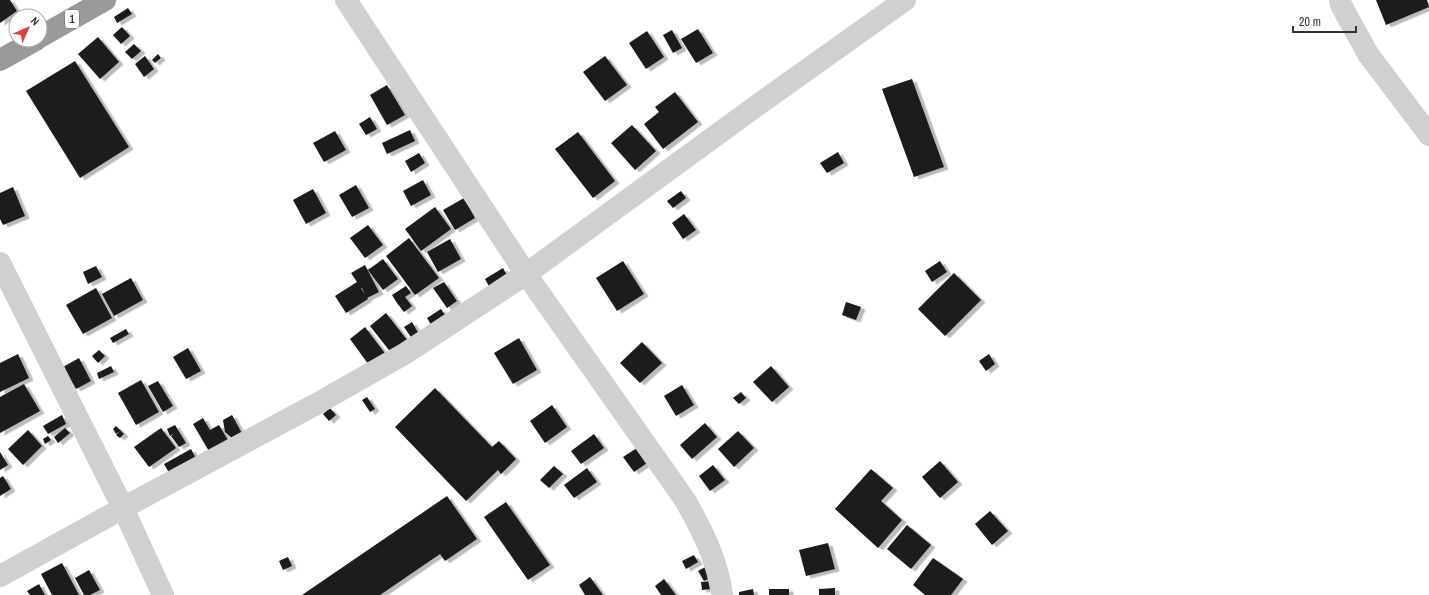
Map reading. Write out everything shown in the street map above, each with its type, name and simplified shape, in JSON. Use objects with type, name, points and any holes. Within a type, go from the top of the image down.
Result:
[{"type":"highway","name":"1","points":[[48,33],[105,0]]},
{"type":"highway","points":[[0,60],[22,48]]},
{"type":"street","points":[[346,0],[526,274],[685,500],[704,535],[718,570],[722,595]]},
{"type":"street","points":[[0,576],[320,402],[406,353],[526,274],[759,104],[905,0]]},
{"type":"street","points":[[1340,0],[1368,54],[1429,135]]},
{"type":"street","points":[[0,263],[123,508],[163,595]]},
{"type":"building","points":[[0,0],[10,0],[15,8],[8,8],[8,17],[0,23]]},
{"type":"building","points":[[1376,0],[1427,0],[1429,7],[1386,25]]},
{"type":"building","points":[[128,8],[132,14],[117,23],[114,17]]},
{"type":"building","points":[[122,27],[130,36],[121,44],[113,35]]},
{"type":"building","points":[[698,29],[713,53],[696,63],[681,39]]},
{"type":"building","points":[[672,30],[682,48],[673,53],[663,35]]},
{"type":"building","points":[[647,31],[664,57],[646,69],[629,43]]},
{"type":"building","points":[[98,37],[119,62],[100,79],[78,54]]},
{"type":"building","points":[[134,44],[141,51],[132,59],[125,52]]},
{"type":"building","points":[[158,54],[161,58],[155,63],[152,60]]},
{"type":"building","points":[[145,56],[154,69],[144,77],[135,64]]},
{"type":"building","points":[[605,56],[627,85],[605,101],[583,72]]},
{"type":"building","points":[[75,61],[129,147],[80,178],[26,91]]},
{"type":"building","points":[[912,79],[944,167],[914,177],[882,89]]},
{"type":"building","points":[[387,85],[405,115],[387,125],[370,95]]},
{"type":"building","points":[[675,92],[698,122],[663,149],[644,124],[659,112],[655,107]]},
{"type":"building","points":[[370,117],[377,129],[366,135],[359,124]]},
{"type":"building","points":[[632,125],[656,151],[635,170],[611,143]]},
{"type":"building","points":[[410,130],[415,141],[387,154],[382,143]]},
{"type":"building","points":[[335,131],[346,150],[324,162],[313,143]]},
{"type":"building","points":[[578,132],[615,181],[593,198],[555,149]]},
{"type":"building","points":[[838,152],[844,163],[827,173],[820,163]]},
{"type":"building","points":[[419,153],[425,163],[411,172],[405,161]]},
{"type":"building","points":[[423,180],[431,195],[411,206],[403,191]]},
{"type":"building","points":[[356,185],[369,208],[352,217],[339,195]]},
{"type":"building","points":[[13,187],[25,216],[3,225],[0,219],[0,193]]},
{"type":"building","points":[[313,189],[326,213],[306,224],[293,200]]},
{"type":"building","points":[[681,191],[686,198],[673,208],[667,201]]},
{"type":"building","points":[[464,198],[475,218],[455,230],[443,210]]},
{"type":"building","points":[[435,207],[451,229],[421,251],[405,229]]},
{"type":"building","points":[[684,214],[696,230],[683,239],[672,223]]},
{"type":"building","points":[[368,225],[383,245],[365,258],[350,238]]},
{"type":"building","points":[[409,238],[439,278],[415,295],[386,256]]},
{"type":"building","points":[[450,239],[461,259],[438,272],[427,252]]},
{"type":"building","points":[[383,259],[398,279],[383,290],[368,270]]},
{"type":"building","points":[[623,261],[644,294],[617,311],[596,278]]},
{"type":"building","points":[[940,261],[947,272],[932,282],[925,271]]},
{"type":"building","points":[[365,265],[379,292],[367,298],[368,299],[346,313],[335,296],[357,282],[351,273]]},
{"type":"building","points":[[96,266],[102,277],[88,284],[83,272]]},
{"type":"building","points":[[503,268],[509,279],[491,290],[485,279]]},
{"type":"building","points":[[954,273],[981,300],[945,336],[918,309]]},
{"type":"building","points":[[131,278],[143,300],[114,316],[102,294]]},
{"type":"building","points":[[444,282],[457,301],[447,308],[433,288]]},
{"type":"building","points":[[406,286],[411,293],[405,297],[412,306],[404,312],[392,295]]},
{"type":"building","points":[[96,288],[112,318],[83,334],[66,305]]},
{"type":"building","points":[[846,302],[861,307],[856,320],[842,315]]},
{"type":"building","points":[[441,309],[450,322],[435,331],[427,318]]},
{"type":"building","points":[[386,313],[408,341],[392,354],[370,326]]},
{"type":"building","points":[[412,322],[420,336],[413,340],[404,327]]},
{"type":"building","points":[[365,327],[387,356],[371,368],[350,339]]},
{"type":"building","points":[[126,329],[129,334],[113,343],[110,338]]},
{"type":"building","points":[[519,338],[537,370],[513,384],[494,353]]},
{"type":"building","points":[[642,342],[662,363],[640,383],[620,363]]},
{"type":"building","points":[[188,348],[201,371],[186,379],[173,357]]},
{"type":"building","points":[[99,350],[105,356],[98,363],[92,356]]},
{"type":"building","points":[[18,354],[29,378],[0,392],[0,363]]},
{"type":"building","points":[[989,354],[995,364],[986,371],[979,361]]},
{"type":"building","points":[[79,358],[91,381],[76,389],[63,367]]},
{"type":"building","points":[[111,366],[114,372],[99,379],[97,373]]},
{"type":"building","points":[[771,366],[789,387],[772,402],[753,382]]},
{"type":"building","points":[[141,380],[159,412],[136,425],[118,393]]},
{"type":"building","points":[[158,381],[173,406],[163,412],[148,386]]},
{"type":"building","points":[[24,384],[40,411],[0,433],[0,397]]},
{"type":"building","points":[[682,385],[694,405],[676,416],[664,396]]},
{"type":"building","points":[[435,388],[492,447],[499,441],[516,459],[501,474],[498,470],[466,501],[395,427]]},
{"type":"building","points":[[741,392],[746,398],[739,404],[733,398]]},
{"type":"building","points":[[367,397],[375,409],[370,412],[362,400]]},
{"type":"building","points":[[552,405],[567,427],[545,443],[530,421]]},
{"type":"building","points":[[330,408],[336,415],[329,421],[323,414]]},
{"type":"building","points":[[62,415],[66,424],[48,434],[43,426]]},
{"type":"building","points":[[232,415],[243,435],[234,440],[225,432],[223,420]]},
{"type":"building","points":[[203,418],[210,430],[219,425],[232,447],[213,458],[193,424]]},
{"type":"building","points":[[705,423],[717,437],[692,459],[680,445]]},
{"type":"building","points":[[175,425],[186,443],[179,447],[171,436],[175,433],[170,436],[167,429]]},
{"type":"building","points":[[116,426],[124,434],[120,438],[116,435],[120,431],[116,434],[113,429]]},
{"type":"building","points":[[65,428],[70,433],[58,443],[54,437]]},
{"type":"building","points":[[161,428],[176,448],[149,467],[134,447]]},
{"type":"building","points":[[28,430],[42,446],[23,465],[8,449]]},
{"type":"building","points":[[738,431],[754,448],[734,467],[718,449]]},
{"type":"building","points":[[594,434],[604,448],[581,464],[571,451]]},
{"type":"building","points":[[48,436],[51,440],[45,444],[43,439]]},
{"type":"building","points":[[637,448],[647,463],[634,472],[623,457]]},
{"type":"building","points":[[191,449],[199,464],[172,478],[164,464]]},
{"type":"building","points":[[0,452],[8,465],[0,470]]},
{"type":"building","points":[[940,461],[958,482],[940,498],[922,477]]},
{"type":"building","points":[[713,465],[725,480],[710,491],[699,476]]},
{"type":"building","points":[[554,466],[563,474],[549,488],[540,480]]},
{"type":"building","points":[[587,468],[597,482],[574,498],[564,485]]},
{"type":"building","points":[[871,469],[893,488],[881,501],[902,520],[878,548],[835,509]]},
{"type":"building","points":[[3,476],[11,489],[0,496],[0,478]]},
{"type":"building","points":[[447,496],[477,539],[445,561],[440,554],[380,595],[302,595]]},
{"type":"building","points":[[506,502],[550,565],[528,580],[484,517]]},
{"type":"building","points":[[990,511],[1008,531],[992,545],[975,524]]},
{"type":"building","points":[[907,525],[931,545],[911,569],[887,549]]},
{"type":"building","points":[[828,543],[835,569],[806,576],[799,550]]},
{"type":"building","points":[[694,555],[698,562],[686,569],[682,561]]},
{"type":"building","points":[[288,557],[292,566],[283,570],[279,561]]},
{"type":"building","points":[[933,558],[963,579],[951,595],[925,595],[913,585]]},
{"type":"building","points":[[62,563],[79,595],[52,595],[41,574]]},
{"type":"building","points":[[707,566],[713,577],[704,581],[698,571]]},
{"type":"building","points":[[89,570],[100,590],[90,595],[84,595],[75,578]]},
{"type":"building","points":[[590,577],[603,595],[585,595],[579,585]]},
{"type":"building","points":[[664,579],[676,595],[661,595],[655,586]]},
{"type":"building","points":[[711,581],[711,589],[702,590],[701,582]]},
{"type":"building","points":[[39,584],[45,595],[30,595],[27,591]]},
{"type":"building","points":[[835,588],[835,595],[819,595],[819,589]]},
{"type":"building","points":[[753,589],[754,595],[739,595],[739,592]]},
{"type":"building","points":[[769,589],[789,589],[789,595],[769,595]]}]
